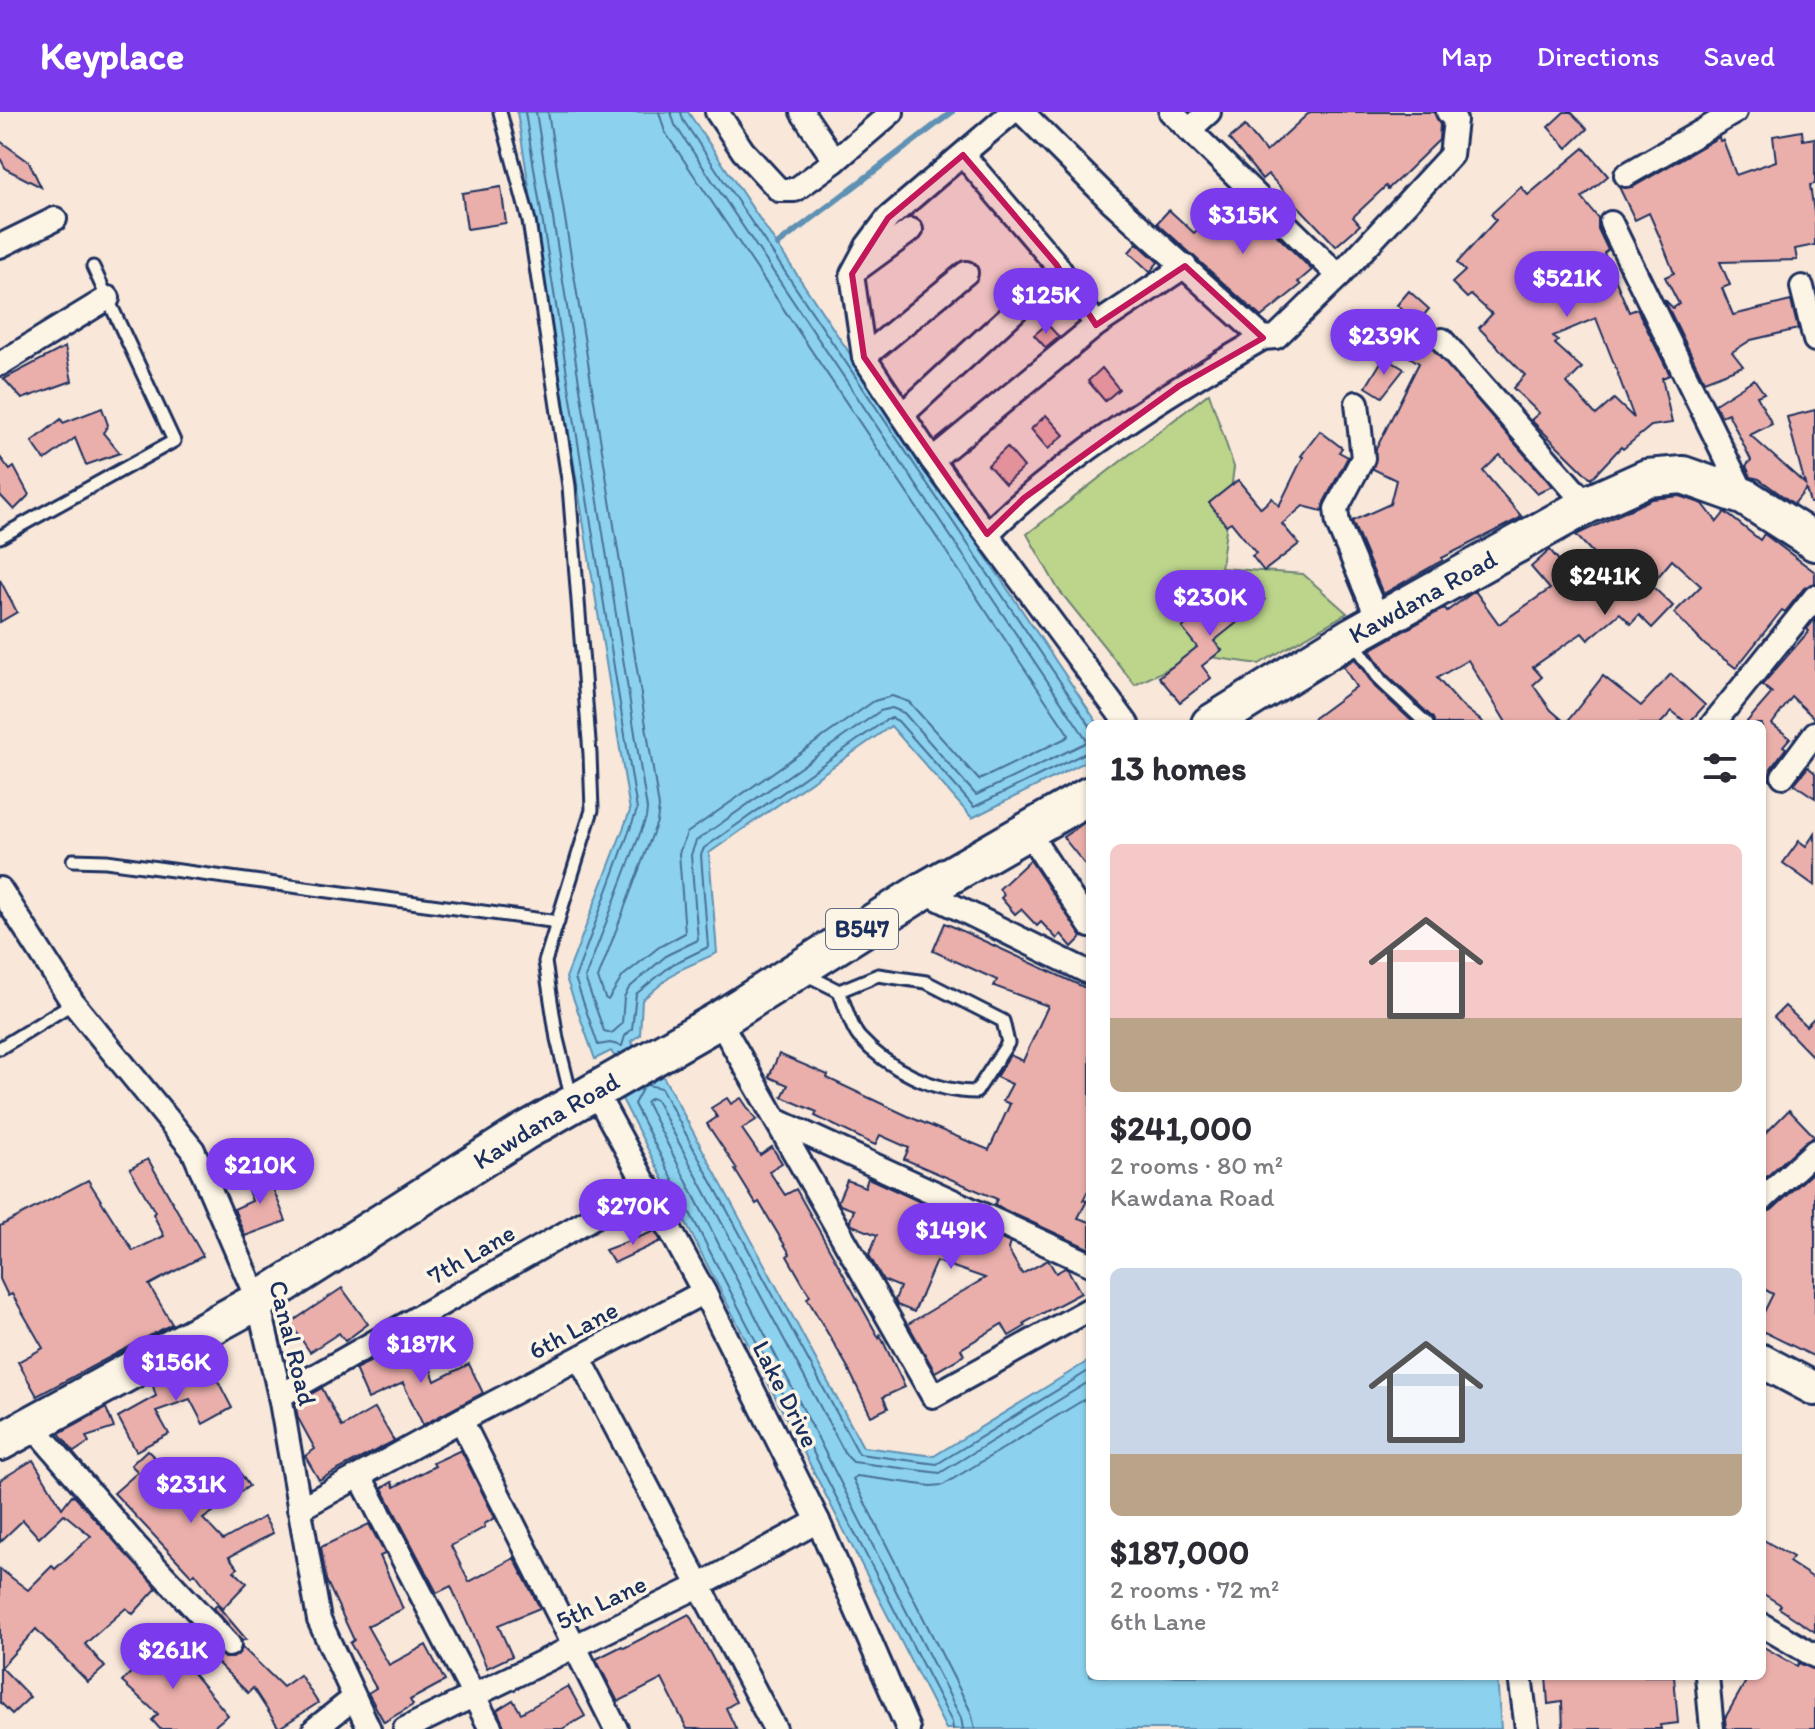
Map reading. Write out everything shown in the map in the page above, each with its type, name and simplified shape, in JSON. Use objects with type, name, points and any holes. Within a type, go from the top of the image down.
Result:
[{"type":"main road","name":"Kawdana Road","points":[[1217,720],[1365,629],[1587,505],[1647,478],[1683,475],[1745,497],[1815,542]]},
{"type":"main road","name":"Kawdana Road","points":[[0,1442],[258,1301],[524,1132],[719,1020],[923,891],[1081,800]]},
{"type":"main road","points":[[1766,1363],[1815,1389]]},
{"type":"street","points":[[717,112],[743,151],[779,190],[795,190],[835,161],[878,117]]},
{"type":"street","points":[[802,112],[835,161]]},
{"type":"street","points":[[1012,112],[888,218],[867,246],[852,274],[864,357],[932,460],[1124,720]]},
{"type":"street","points":[[1022,112],[1108,198],[1263,338]]},
{"type":"street","points":[[1171,112],[1339,276]]},
{"type":"street","points":[[1189,130],[1209,112]]},
{"type":"street","points":[[987,534],[1024,498],[1179,386],[1263,338],[1276,337],[1339,276],[1451,155],[1455,120],[1448,112]]},
{"type":"street","points":[[1626,175],[1735,112]]},
{"type":"street","points":[[963,155],[1056,264],[1096,325]]},
{"type":"street","points":[[0,246],[55,219]]},
{"type":"street","points":[[1611,223],[1745,497]]},
{"type":"street","points":[[852,274],[911,230]]},
{"type":"street","points":[[932,460],[1096,325],[1185,266]]},
{"type":"street","points":[[864,357],[966,273]]},
{"type":"street","points":[[1802,287],[1815,340]]},
{"type":"street","points":[[0,364],[108,298]]},
{"type":"street","points":[[902,415],[1016,310]]},
{"type":"street","points":[[1442,340],[1587,505]]},
{"type":"street","points":[[1357,403],[1363,458],[1336,509],[1365,629]]},
{"type":"street","points":[[1716,720],[1815,597]]},
{"type":"street","points":[[1783,776],[1815,733]]},
{"type":"street","points":[[1028,832],[1086,920]]},
{"type":"street","name":"Canal Road","points":[[0,889],[73,1003],[193,1150],[258,1301],[280,1396],[319,1620],[369,1729]]},
{"type":"street","points":[[923,891],[1086,971]]},
{"type":"street","points":[[719,1020],[933,1396],[1086,1311]]},
{"type":"street","name":"Lake Drive","points":[[596,1092],[704,1292],[818,1521],[908,1729]]},
{"type":"street","points":[[778,1121],[1086,1262]]},
{"type":"street","points":[[1766,1196],[1815,1151]]},
{"type":"street","name":"7th Lane","points":[[280,1396],[648,1186]]},
{"type":"street","name":"6th Lane","points":[[299,1509],[704,1292]]},
{"type":"street","points":[[580,1359],[775,1729]]},
{"type":"street","points":[[461,1420],[616,1729]]},
{"type":"street","points":[[31,1424],[135,1545],[229,1645]]},
{"type":"street","points":[[360,1476],[491,1729]]},
{"type":"street","name":"5th Lane","points":[[405,1729],[701,1585],[818,1521]]},
{"type":"street","points":[[1766,1627],[1815,1656]]},
{"type":"street","points":[[1521,1680],[1527,1729]]},
{"type":"street","points":[[1707,1680],[1712,1729]]},
{"type":"street","points":[[315,1729],[354,1698]]},
{"type":"lane","points":[[500,112],[529,221],[569,486],[590,754],[592,810],[545,962],[557,1039],[596,1092]]},
{"type":"lane","points":[[0,537],[174,441],[93,267]]},
{"type":"lane","points":[[1365,629],[1381,681],[1423,720]]},
{"type":"lane","points":[[73,860],[106,861],[558,922]]},
{"type":"lane","points":[[797,971],[839,991],[858,1035],[902,1071],[954,1092],[976,1092],[1008,1043],[1003,1021],[926,982],[878,975],[839,991]]},
{"type":"lane","points":[[0,1048],[73,1003]]},
{"type":"highlighted area","points":[[963,155],[1056,264],[1096,325],[1185,266],[1263,338],[1179,386],[1024,498],[987,534],[864,357],[852,274],[888,218]]},
{"type":"green space","points":[[1209,393],[1234,467],[1221,568],[1303,574],[1347,613],[1259,664],[1196,655],[1135,685],[1058,589],[1027,534]]},
{"type":"water","points":[[517,112],[688,112],[1095,720],[1086,720],[1086,761],[972,818],[891,726],[709,853],[717,953],[677,971],[642,1000],[640,1035],[631,1041],[652,1078],[663,1076],[863,1447],[934,1456],[1086,1362],[1086,1680],[1497,1680],[1501,1729],[946,1729],[622,1099],[635,1088],[611,1051],[595,1059],[566,978],[630,811]]},
{"type":"building","points":[[1310,112],[1434,112],[1440,125],[1439,140],[1388,189],[1386,186],[1353,217],[1360,225],[1336,246],[1268,174],[1262,179],[1229,139],[1245,126],[1266,152]]},
{"type":"building","points":[[1564,112],[1571,112],[1587,129],[1567,148],[1548,127]]},
{"type":"building","points":[[1802,131],[1803,140],[1815,138],[1815,184],[1810,185],[1815,245],[1795,249],[1797,260],[1720,262],[1730,285],[1722,288],[1733,315],[1791,301],[1798,329],[1751,340],[1732,352],[1743,366],[1704,381],[1664,299],[1673,308],[1679,304],[1665,277],[1674,273],[1661,240],[1649,213],[1635,220],[1619,187],[1633,187],[1719,137],[1720,141],[1723,140],[1736,175],[1776,161],[1773,136]]},
{"type":"building","points":[[0,141],[29,162],[41,187],[6,169],[0,158]]},
{"type":"building","points":[[1584,148],[1608,176],[1582,198],[1598,218],[1598,229],[1608,250],[1604,253],[1629,312],[1637,309],[1670,375],[1662,378],[1672,423],[1651,426],[1623,449],[1621,447],[1591,479],[1531,420],[1539,413],[1513,388],[1525,375],[1479,328],[1492,314],[1471,295],[1467,298],[1452,283],[1465,271],[1457,263],[1496,220],[1491,214],[1521,187],[1528,195]],"holes":[[[1596,318],[1634,418],[1614,399],[1596,415],[1567,383],[1582,368],[1555,344],[1558,341],[1553,336]]]},
{"type":"building","points":[[501,187],[506,223],[467,229],[462,193]]},
{"type":"building","points":[[1242,201],[1312,270],[1298,282],[1301,285],[1261,317],[1157,223],[1169,210],[1194,233],[1218,211],[1225,219]]},
{"type":"building","points":[[1137,243],[1158,262],[1150,272],[1129,252]]},
{"type":"building","points":[[1409,291],[1429,309],[1417,323],[1397,305]]},
{"type":"building","points":[[1047,324],[1059,337],[1046,348],[1034,335]]},
{"type":"building","points":[[1415,333],[1429,344],[1552,486],[1537,494],[1500,455],[1483,471],[1522,517],[1442,558],[1383,594],[1352,521],[1390,504],[1396,480],[1373,469],[1376,449],[1419,363],[1403,353]]},
{"type":"building","points":[[65,347],[72,381],[22,399],[4,379]]},
{"type":"building","points":[[1384,357],[1404,369],[1382,397],[1366,387]]},
{"type":"building","points":[[1102,368],[1119,389],[1105,401],[1088,381]]},
{"type":"building","points":[[1754,379],[1764,393],[1757,396],[1772,424],[1750,435],[1805,484],[1787,417],[1815,410],[1815,503],[1810,503],[1806,489],[1794,504],[1759,479],[1751,477],[1746,466],[1751,460],[1728,413],[1721,416],[1715,404]]},
{"type":"building","points":[[102,408],[108,425],[103,433],[120,453],[86,465],[75,438],[45,460],[32,442],[61,419],[63,423]]},
{"type":"building","points":[[1046,415],[1064,435],[1048,449],[1031,429]]},
{"type":"building","points":[[1320,431],[1342,448],[1339,452],[1348,457],[1322,511],[1303,506],[1282,524],[1299,544],[1264,571],[1252,556],[1256,553],[1231,522],[1226,525],[1209,503],[1238,480],[1261,508],[1272,498],[1279,506],[1301,456]]},
{"type":"building","points":[[1007,447],[1024,467],[1005,484],[988,465]]},
{"type":"building","points":[[0,457],[10,470],[14,467],[29,495],[14,510],[0,495]]},
{"type":"building","points":[[1680,496],[1703,504],[1717,522],[1725,512],[1760,540],[1764,534],[1815,572],[1815,583],[1804,588],[1785,612],[1782,610],[1736,668],[1705,645],[1674,613],[1701,586],[1672,560],[1651,585],[1673,606],[1652,628],[1639,615],[1631,624],[1620,613],[1588,640],[1582,633],[1533,667],[1542,677],[1533,685],[1563,720],[1505,720],[1468,660],[1437,678],[1460,704],[1480,720],[1434,720],[1387,675],[1370,650],[1445,608],[1447,611],[1475,591],[1499,624],[1550,589],[1531,567],[1550,550],[1583,589],[1607,568],[1576,535],[1652,499]]},
{"type":"building","points":[[1246,577],[1265,600],[1214,641],[1222,650],[1202,666],[1211,678],[1180,702],[1159,677],[1197,647],[1182,628]]},
{"type":"building","points":[[0,580],[17,612],[0,622]]},
{"type":"building","points":[[1815,619],[1815,719],[1792,697],[1772,724],[1790,738],[1771,768],[1770,780],[1766,777],[1766,720],[1748,720],[1772,693],[1762,685],[1809,631],[1807,629]]},
{"type":"building","points":[[1355,659],[1375,687],[1411,720],[1311,720],[1356,687],[1343,666]]},
{"type":"building","points":[[1671,674],[1705,705],[1692,720],[1683,720],[1672,711],[1664,720],[1568,720],[1603,676],[1641,706]]},
{"type":"building","points":[[1808,767],[1815,773],[1815,798],[1794,784]]},
{"type":"building","points":[[1086,822],[1086,866],[1063,837]]},
{"type":"building","points":[[1815,833],[1815,886],[1783,863],[1799,841],[1806,846]]},
{"type":"building","points":[[1030,860],[1082,937],[1072,947],[1061,934],[1057,939],[1041,922],[1037,926],[1021,909],[1015,914],[1001,898],[1004,895],[999,889]]},
{"type":"building","points":[[945,923],[1086,988],[1086,1194],[1083,1200],[1086,1203],[1078,1218],[1086,1221],[1086,1247],[994,1205],[997,1199],[904,1159],[909,1148],[880,1135],[875,1145],[815,1116],[817,1112],[782,1097],[788,1085],[769,1077],[779,1054],[912,1118],[989,1150],[1010,1104],[1003,1101],[1012,1084],[996,1077],[1010,1055],[1023,1061],[1048,1006],[994,986],[997,980],[933,951]]},
{"type":"building","points":[[1785,1006],[1806,1026],[1815,1017],[1815,1059],[1774,1017]]},
{"type":"building","points":[[727,1098],[731,1104],[741,1098],[756,1120],[742,1129],[760,1155],[772,1147],[782,1163],[769,1171],[785,1195],[796,1189],[879,1338],[880,1335],[905,1387],[883,1397],[888,1408],[871,1416],[847,1366],[807,1298],[810,1296],[787,1256],[790,1254],[707,1124],[717,1117],[711,1108]]},
{"type":"building","points":[[1789,1110],[1815,1137],[1806,1141],[1766,1177],[1766,1133]]},
{"type":"building","points":[[148,1159],[203,1256],[149,1285],[172,1324],[37,1396],[18,1362],[43,1348],[0,1279],[0,1226],[88,1180],[133,1251],[164,1236],[153,1214],[155,1212],[130,1169]]},
{"type":"building","points":[[1815,1170],[1815,1357],[1766,1333],[1766,1308],[1773,1294],[1766,1290],[1766,1212]]},
{"type":"building","points":[[266,1171],[286,1221],[245,1236],[234,1209],[252,1201],[244,1180]]},
{"type":"building","points":[[868,1178],[1010,1243],[1008,1249],[1022,1274],[1048,1260],[1056,1273],[1065,1268],[1081,1293],[1024,1323],[1026,1326],[1009,1336],[1002,1324],[961,1349],[964,1355],[935,1372],[908,1324],[985,1278],[936,1261],[914,1312],[897,1305],[895,1300],[900,1287],[883,1280],[869,1255],[877,1235],[852,1225],[850,1221],[854,1210],[840,1205],[838,1201],[847,1180],[865,1187]]},
{"type":"building","points":[[655,1231],[661,1241],[614,1263],[605,1250]]},
{"type":"building","points":[[342,1288],[368,1324],[345,1341],[339,1333],[310,1352],[290,1323]]},
{"type":"building","points":[[386,1354],[392,1367],[426,1355],[435,1381],[469,1364],[483,1393],[423,1425],[403,1383],[368,1399],[355,1369]]},
{"type":"building","points":[[206,1358],[232,1408],[203,1424],[190,1399],[156,1411],[169,1434],[136,1451],[118,1417],[156,1396],[152,1383]]},
{"type":"building","points":[[322,1388],[342,1427],[375,1408],[394,1441],[319,1480],[305,1456],[315,1449],[298,1418],[295,1403]]},
{"type":"building","points":[[106,1408],[114,1428],[86,1437],[89,1442],[74,1452],[59,1433]]},
{"type":"building","points":[[147,1450],[200,1502],[240,1473],[249,1486],[203,1519],[223,1540],[264,1517],[273,1533],[229,1557],[238,1568],[234,1571],[247,1583],[222,1609],[195,1573],[192,1576],[114,1493],[138,1472],[131,1465]]},
{"type":"building","points":[[461,1450],[495,1518],[451,1546],[469,1582],[514,1558],[540,1608],[498,1625],[512,1656],[487,1668],[451,1586],[437,1593],[382,1488],[392,1482],[394,1487]]},
{"type":"building","points":[[33,1460],[62,1508],[72,1495],[76,1498],[157,1588],[133,1614],[126,1608],[85,1644],[105,1667],[88,1682],[36,1629],[1,1667],[30,1697],[12,1714],[0,1702],[0,1569],[28,1590],[52,1566],[55,1569],[91,1536],[64,1514],[39,1538],[23,1520],[0,1542],[0,1480]]},
{"type":"building","points":[[369,1524],[385,1554],[380,1556],[403,1609],[367,1626],[389,1665],[426,1645],[445,1681],[410,1700],[413,1705],[384,1722],[368,1693],[376,1688],[350,1643],[354,1640],[326,1580],[321,1547]]},
{"type":"building","points":[[1766,1541],[1793,1557],[1789,1562],[1815,1579],[1815,1632],[1779,1608],[1781,1605],[1766,1596]]},
{"type":"building","points":[[217,1605],[246,1639],[242,1641],[214,1608]]},
{"type":"building","points":[[689,1614],[736,1702],[726,1708],[736,1729],[687,1729],[662,1679],[618,1702],[596,1659]]},
{"type":"building","points":[[193,1627],[224,1658],[233,1658],[243,1648],[283,1687],[300,1675],[318,1703],[279,1728],[253,1688],[248,1693],[186,1632]]},
{"type":"building","points":[[162,1636],[228,1715],[211,1729],[160,1729],[152,1720],[158,1714],[122,1682]]},
{"type":"building","points":[[1766,1648],[1797,1666],[1799,1663],[1815,1670],[1815,1729],[1726,1729],[1725,1718],[1747,1680],[1766,1680]]},
{"type":"building","points":[[1546,1680],[1674,1680],[1678,1723],[1660,1725],[1661,1729],[1563,1729],[1562,1702],[1548,1704]]},
{"type":"building","points":[[568,1686],[585,1716],[562,1729],[505,1729],[497,1710],[513,1700],[521,1713]]},
{"type":"waterway","points":[[777,245],[952,112]]}]
